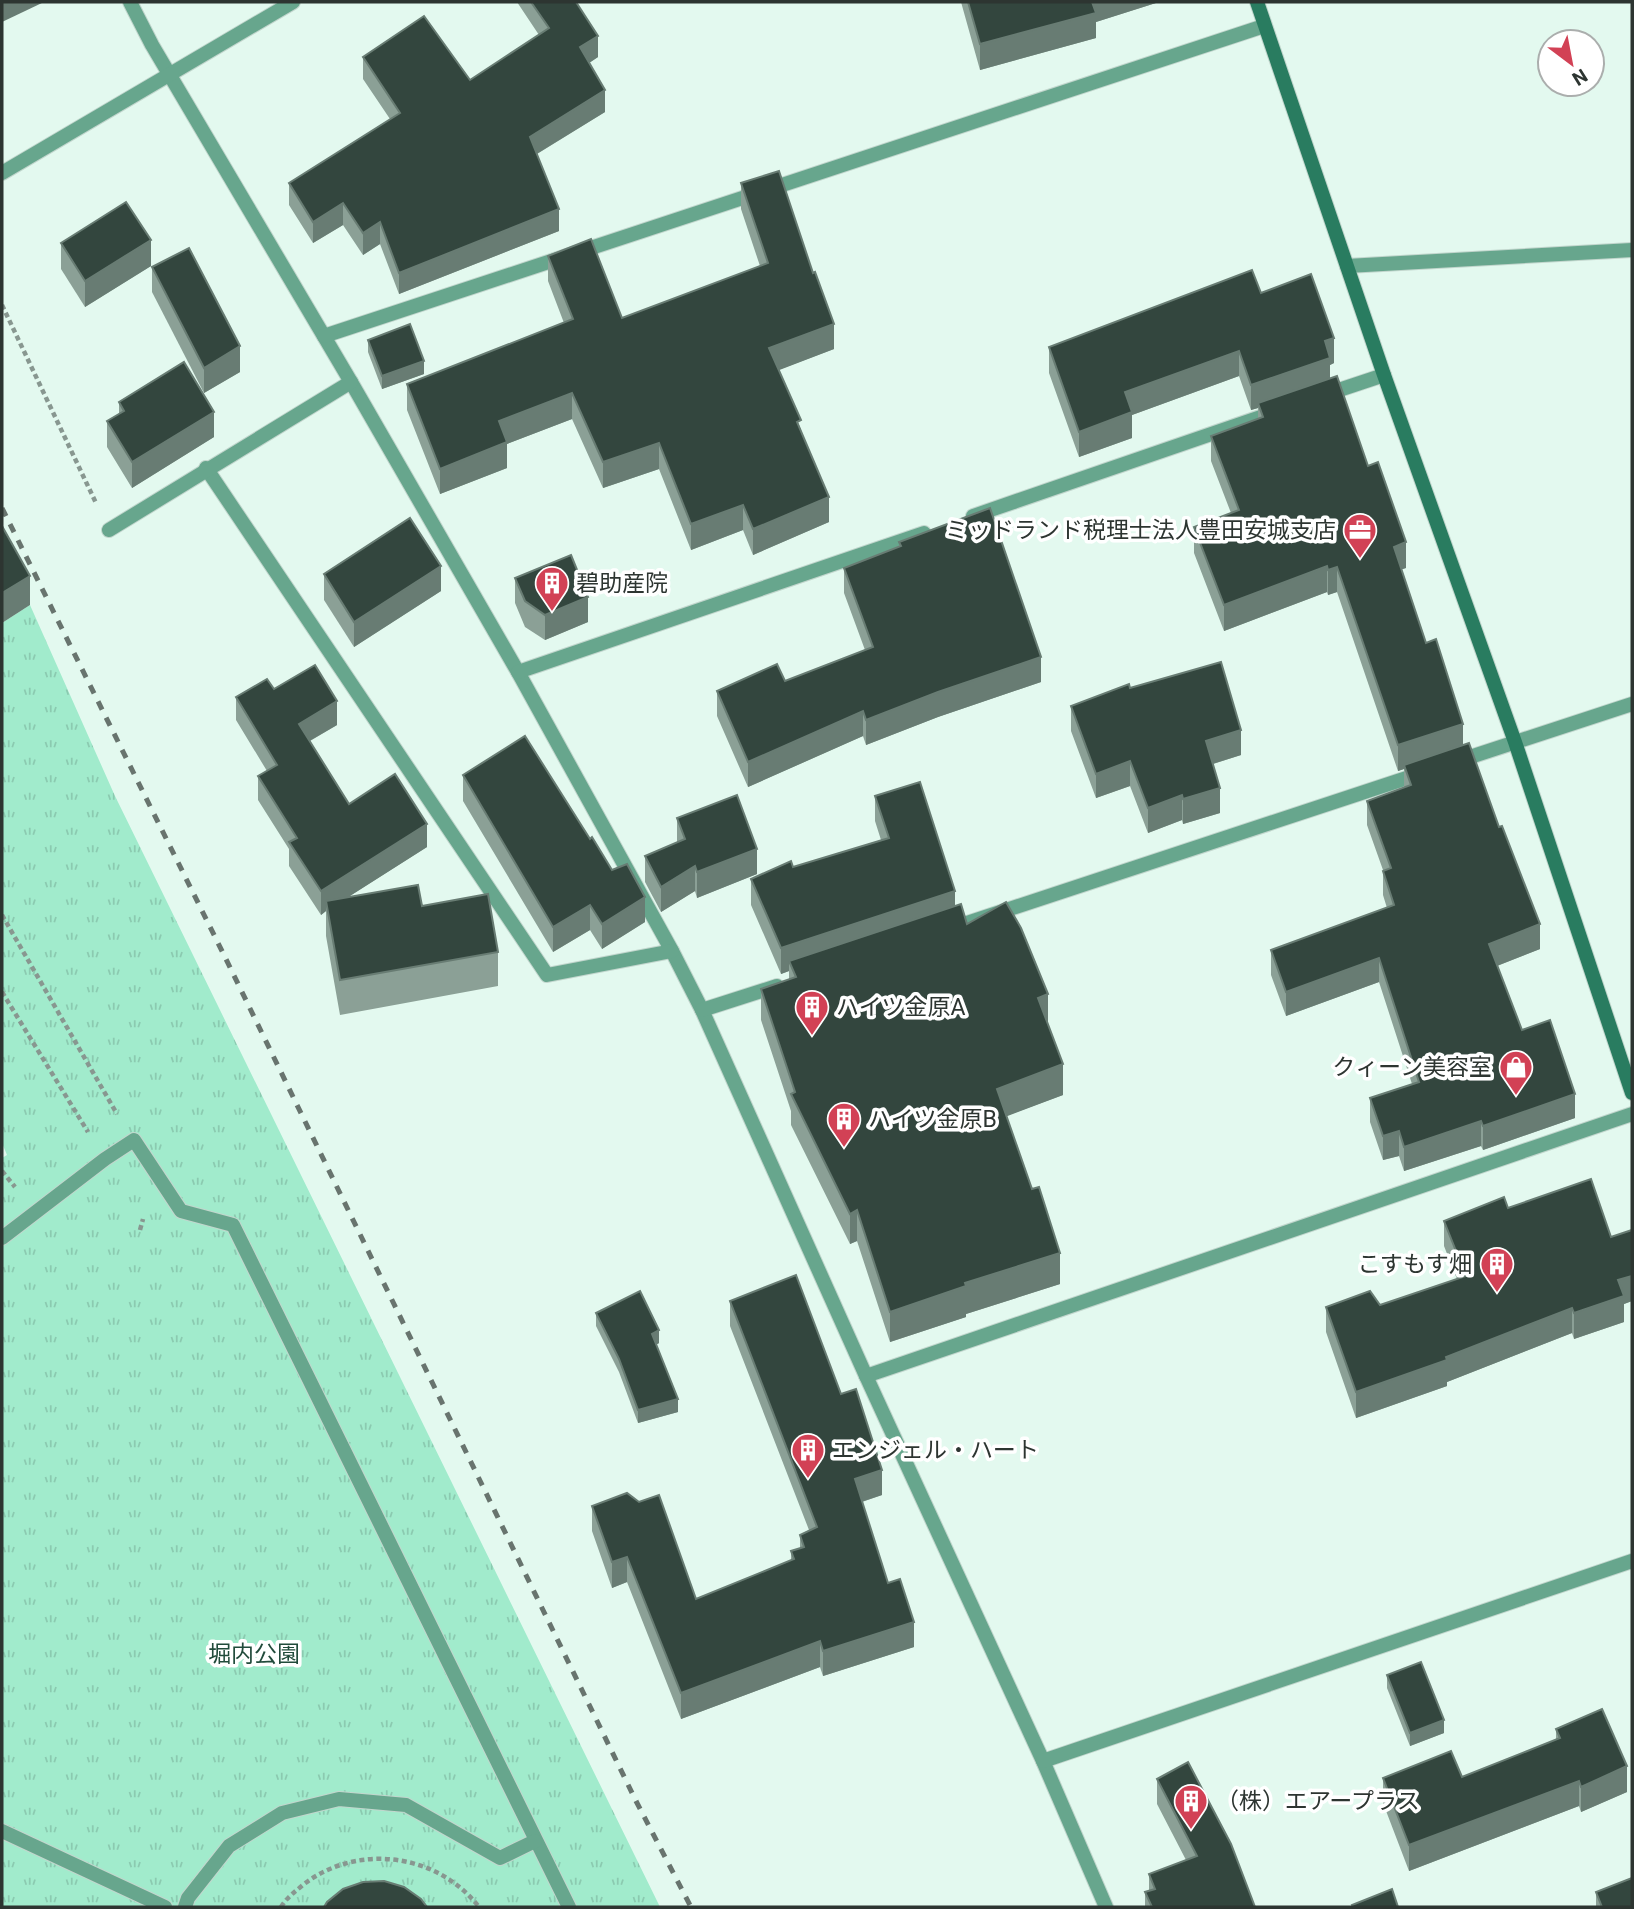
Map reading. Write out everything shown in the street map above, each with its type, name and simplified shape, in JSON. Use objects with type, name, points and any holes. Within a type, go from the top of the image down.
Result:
[{"type":"street","points":[[130,2],[152,45],[351,382],[518,673],[672,951],[702,1010],[866,1376],[1043,1760],[1106,1907]]},
{"type":"street","points":[[2,173],[293,2]]},
{"type":"street","points":[[1257,2],[1384,375],[1515,742],[1632,1093]]},
{"type":"street","points":[[324,336],[1264,26]]},
{"type":"street","points":[[1347,266],[1632,250]]},
{"type":"street","points":[[964,519],[1384,375]]},
{"type":"street","points":[[109,530],[206,468],[351,382]]},
{"type":"street","points":[[206,468],[547,975],[672,951]]},
{"type":"street","points":[[518,673],[938,528]]},
{"type":"street","points":[[938,932],[1632,704]]},
{"type":"street","points":[[702,1010],[794,980]]},
{"type":"street","points":[[866,1376],[1632,1114]]},
{"type":"street","points":[[2,1238],[134,1140],[181,1211],[233,1225],[569,1907]]},
{"type":"street","points":[[1043,1760],[1632,1561]]},
{"type":"street","points":[[184,1907],[188,1898],[229,1846],[282,1812],[339,1799],[406,1805],[500,1858],[535,1841]]},
{"type":"street","points":[[2,1831],[165,1907]]},
{"type":"path","points":[[2,305],[109,530]]},
{"type":"path","points":[[2,915],[120,1119]]},
{"type":"path","points":[[2,992],[105,1159]]},
{"type":"path","points":[[140,1230],[143,1219]]},
{"type":"path","points":[[281,1907],[287,1897],[319,1873],[357,1859],[397,1858],[435,1870],[468,1893],[479,1907]]},
{"type":"green space","name":"堀内公園","points":[[30,605],[115,796],[660,1907],[2,1907],[2,1158],[7,1155],[2,1143],[2,623]]},
{"type":"building","points":[[531,2],[576,2],[598,36],[580,47],[605,90],[530,137],[559,209],[399,273],[380,222],[363,233],[343,203],[313,222],[289,183],[400,113],[363,57],[424,16],[470,80],[549,28]]},
{"type":"building","points":[[968,2],[1092,2],[1096,13],[980,44]]},
{"type":"building","points":[[779,171],[813,273],[815,272],[834,324],[769,348],[801,420],[797,422],[829,497],[753,529],[743,505],[691,524],[659,443],[603,462],[572,393],[499,421],[507,442],[440,469],[407,384],[573,319],[548,256],[591,239],[622,318],[768,263],[741,183]]},
{"type":"building","points":[[126,202],[151,240],[85,281],[61,243]]},
{"type":"building","points":[[189,248],[240,346],[204,368],[152,267]]},
{"type":"building","points":[[1252,270],[1261,293],[1311,274],[1334,338],[1325,341],[1330,358],[1251,385],[1239,351],[1125,392],[1132,412],[1079,432],[1049,347]]},
{"type":"building","points":[[410,324],[424,361],[382,376],[368,340]]},
{"type":"building","points":[[184,362],[214,412],[132,462],[107,421],[124,411],[119,402]]},
{"type":"building","points":[[1337,376],[1368,466],[1378,462],[1406,542],[1394,547],[1426,643],[1436,639],[1463,724],[1398,745],[1337,567],[1328,570],[1327,566],[1224,605],[1194,527],[1239,510],[1211,436],[1263,417],[1258,403]]},
{"type":"building","points":[[990,508],[1041,657],[866,720],[863,711],[748,762],[717,691],[777,664],[785,681],[873,647],[844,568],[901,546],[899,542]]},
{"type":"building","points":[[410,518],[441,566],[354,622],[324,574]]},
{"type":"building","points":[[2,526],[30,576],[2,593]]},
{"type":"building","points":[[571,555],[588,597],[545,615],[525,601],[515,578]]},
{"type":"building","points":[[1221,662],[1241,730],[1206,741],[1220,788],[1183,799],[1182,795],[1148,808],[1130,761],[1096,774],[1071,706],[1129,684],[1130,688]]},
{"type":"building","points":[[315,665],[337,701],[299,724],[349,804],[395,774],[427,824],[321,891],[289,842],[297,838],[258,776],[277,765],[236,697],[267,679],[274,689]]},
{"type":"building","points":[[525,736],[612,870],[627,864],[645,897],[602,924],[590,905],[553,927],[463,775]]},
{"type":"building","points":[[1469,743],[1499,827],[1502,826],[1540,924],[1489,944],[1522,1030],[1550,1020],[1575,1094],[1483,1126],[1481,1121],[1404,1147],[1399,1131],[1383,1136],[1370,1098],[1419,1082],[1379,958],[1286,992],[1271,950],[1394,905],[1383,871],[1391,868],[1367,801],[1411,785],[1404,765]]},
{"type":"building","points":[[920,782],[955,891],[781,948],[751,879],[791,861],[793,867],[889,838],[875,796]]},
{"type":"building","points":[[737,795],[757,849],[697,872],[695,866],[661,887],[645,856],[685,839],[677,818]]},
{"type":"building","points":[[418,885],[422,906],[488,894],[498,952],[340,980],[326,901]]},
{"type":"building","points":[[1006,902],[1021,928],[1048,994],[1038,998],[1063,1064],[997,1089],[1032,1189],[1039,1187],[1060,1253],[965,1283],[966,1286],[890,1312],[857,1210],[850,1214],[791,1094],[795,1092],[761,989],[796,977],[789,961],[961,904],[967,924]]},
{"type":"building","points":[[1591,1179],[1611,1237],[1632,1230],[1632,1276],[1618,1280],[1624,1296],[1574,1313],[1572,1308],[1446,1357],[1447,1360],[1356,1392],[1326,1307],[1370,1291],[1380,1305],[1466,1276],[1444,1221],[1504,1197],[1508,1208]]},
{"type":"building","points":[[796,1275],[841,1394],[856,1389],[882,1470],[855,1479],[888,1583],[900,1579],[914,1622],[823,1651],[820,1641],[681,1693],[627,1557],[612,1562],[592,1506],[627,1493],[639,1502],[659,1495],[696,1599],[794,1559],[791,1551],[804,1547],[800,1535],[817,1527],[730,1301]]},
{"type":"building","points":[[640,1291],[659,1330],[652,1334],[678,1399],[638,1410],[619,1359],[596,1313]]},
{"type":"building","points":[[1421,1662],[1444,1720],[1410,1733],[1387,1675]]},
{"type":"building","points":[[1602,1709],[1627,1766],[1581,1787],[1579,1781],[1409,1845],[1383,1778],[1451,1751],[1462,1777],[1560,1738],[1556,1729]]},
{"type":"building","points":[[1188,1762],[1231,1844],[1255,1907],[1152,1907],[1145,1892],[1155,1889],[1149,1874],[1197,1856],[1157,1779]]},
{"type":"building","points":[[1632,1878],[1632,1907],[1602,1907],[1596,1892]]},
{"type":"building","points":[[384,1881],[404,1887],[427,1907],[324,1907],[343,1889],[363,1882]]},
{"type":"building","points":[[1392,1889],[1398,1907],[1352,1905]]},
{"type":"railway","points":[[2,508],[223,953],[636,1801],[691,1907]]},
{"type":"place","name":"ミッドランド税理士法人豊田安城支店","points":[[1360,560]]},
{"type":"place","name":"碧助産院","points":[[552,613]]},
{"type":"place","name":"ハイツ金原A","points":[[812,1037]]},
{"type":"place","name":"クィーン美容室","points":[[1516,1097]]},
{"type":"place","name":"ハイツ金原B","points":[[844,1149]]},
{"type":"place","name":"こすもす畑","points":[[1497,1294]]},
{"type":"place","name":"エンジェル・ハート","points":[[808,1480]]},
{"type":"place","name":"（株）エアープラス","points":[[1191,1831]]}]
